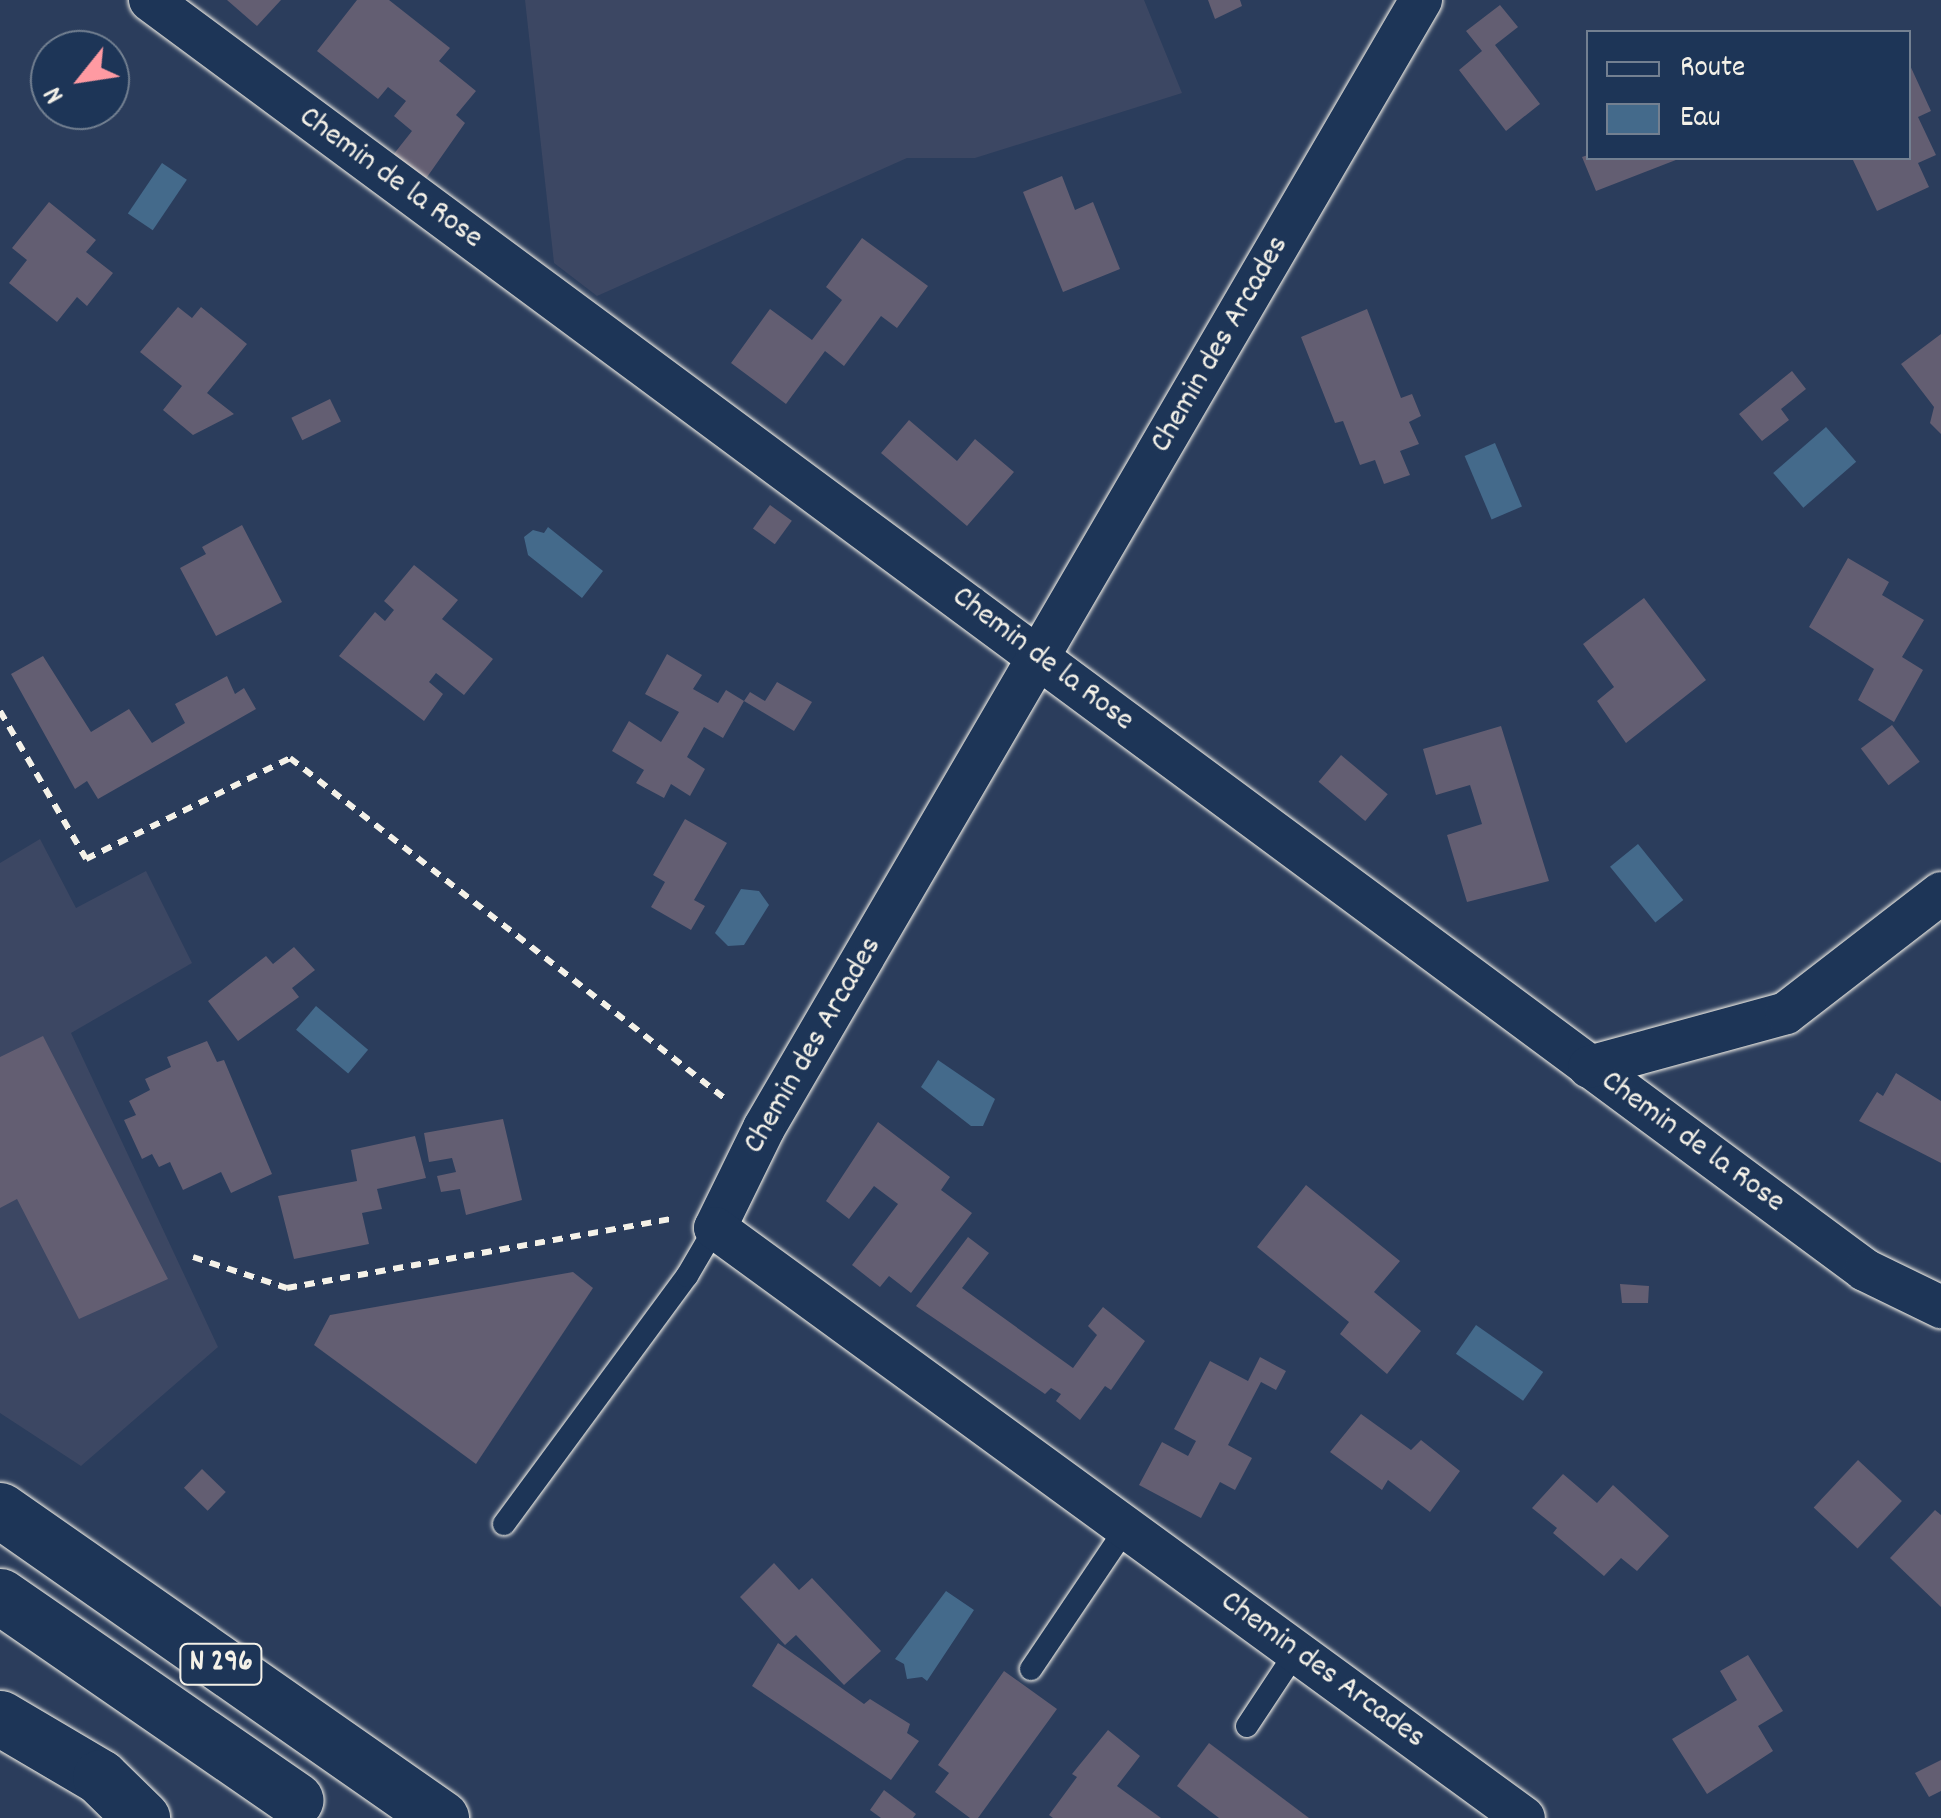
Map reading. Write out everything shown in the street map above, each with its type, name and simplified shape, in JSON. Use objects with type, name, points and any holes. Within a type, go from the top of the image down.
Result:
[{"type":"main road","name":"N 296","points":[[0,1510],[441,1818]]},
{"type":"main road","points":[[0,1596],[309,1809]]},
{"type":"main road","points":[[0,1718],[100,1777],[142,1818]]},
{"type":"main road","points":[[0,1745],[82,1799],[94,1818]]},
{"type":"street","name":"Chemin de la Rose","points":[[150,0],[1865,1270],[1941,1307]]},
{"type":"street","name":"Chemin des Arcades","points":[[1421,0],[764,1128],[715,1228],[1524,1818]]},
{"type":"street","points":[[1590,1067],[1786,1014],[1941,893]]},
{"type":"lane","points":[[504,1524],[686,1276],[715,1228]]},
{"type":"lane","points":[[1031,1669],[1126,1528]]},
{"type":"lane","points":[[1247,1726],[1296,1652]]},
{"type":"path","points":[[0,711],[86,859],[290,758],[764,1128]]},
{"type":"path","points":[[193,1258],[288,1288],[665,1218],[715,1228]]},
{"type":"shaded area","points":[[525,0],[1144,0],[1182,93],[975,158],[907,158],[597,296],[554,263]]},
{"type":"shaded area","points":[[40,839],[76,908],[146,871],[192,963],[71,1033],[218,1347],[81,1466],[0,1413],[0,863]]},
{"type":"water","points":[[162,163],[187,180],[153,230],[128,214]]},
{"type":"water","points":[[1826,427],[1856,462],[1803,508],[1773,473]]},
{"type":"water","points":[[1495,443],[1522,507],[1492,519],[1465,456]]},
{"type":"water","points":[[548,527],[603,571],[582,598],[528,555],[524,537],[533,530],[544,533]]},
{"type":"water","points":[[1638,844],[1683,900],[1655,923],[1610,867]]},
{"type":"water","points":[[741,889],[759,891],[769,905],[744,945],[728,946],[715,933]]},
{"type":"water","points":[[316,1006],[368,1050],[348,1073],[296,1030]]},
{"type":"water","points":[[938,1060],[995,1099],[983,1126],[971,1126],[921,1087]]},
{"type":"water","points":[[1476,1325],[1543,1372],[1523,1401],[1456,1354]]},
{"type":"water","points":[[946,1591],[974,1610],[927,1681],[922,1677],[907,1679],[904,1664],[895,1659]]},
{"type":"building","points":[[227,0],[281,0],[257,26]]},
{"type":"building","points":[[357,0],[389,0],[450,48],[439,61],[476,91],[456,115],[465,123],[425,180],[393,155],[412,131],[394,116],[406,101],[388,87],[378,99],[317,51]]},
{"type":"building","points":[[1208,0],[1240,0],[1242,6],[1215,19]]},
{"type":"building","points":[[1500,5],[1518,27],[1495,45],[1540,104],[1506,131],[1459,70],[1482,51],[1466,31]]},
{"type":"building","points":[[1911,68],[1931,111],[1918,117],[1936,155],[1918,163],[1929,187],[1877,211],[1853,160],[1911,160]]},
{"type":"building","points":[[1586,156],[1586,160],[1676,160],[1596,191],[1582,157]]},
{"type":"building","points":[[1062,176],[1075,210],[1093,202],[1120,269],[1063,292],[1023,192]]},
{"type":"building","points":[[49,202],[96,240],[86,252],[113,273],[87,306],[77,297],[57,322],[9,283],[27,260],[12,248]]},
{"type":"building","points":[[862,238],[928,286],[897,328],[881,316],[844,366],[825,351],[786,404],[731,363],[770,309],[812,340],[842,300],[826,287]]},
{"type":"building","points":[[178,307],[192,318],[201,307],[247,344],[207,393],[234,414],[193,435],[163,410],[182,386],[140,352]]},
{"type":"building","points":[[1367,309],[1401,398],[1412,394],[1421,416],[1409,422],[1419,444],[1400,451],[1410,475],[1384,484],[1375,460],[1360,465],[1343,421],[1335,423],[1301,337]]},
{"type":"building","points":[[1941,334],[1941,434],[1930,423],[1934,407],[1901,364]]},
{"type":"building","points":[[1792,371],[1806,389],[1781,409],[1789,420],[1762,441],[1739,414]]},
{"type":"building","points":[[330,399],[341,421],[302,440],[291,418]]},
{"type":"building","points":[[909,420],[957,461],[975,439],[1014,472],[967,526],[881,453]]},
{"type":"building","points":[[770,505],[792,521],[775,544],[753,528]]},
{"type":"building","points":[[242,525],[282,602],[216,636],[180,568],[206,554],[202,547]]},
{"type":"building","points":[[1848,558],[1889,582],[1882,595],[1924,620],[1902,657],[1923,670],[1894,722],[1858,700],[1874,669],[1809,627]]},
{"type":"building","points":[[414,565],[458,600],[442,619],[493,659],[464,695],[436,673],[429,682],[443,694],[424,721],[339,656],[375,612],[385,621],[394,610],[384,601]]},
{"type":"building","points":[[1644,598],[1706,680],[1626,743],[1597,701],[1614,687],[1583,644]]},
{"type":"building","points":[[667,654],[702,675],[693,689],[718,703],[726,690],[744,701],[723,738],[704,727],[687,757],[705,769],[690,796],[671,784],[664,798],[636,783],[644,770],[612,751],[629,721],[661,742],[679,712],[645,694]]},
{"type":"building","points":[[43,656],[91,732],[129,709],[152,743],[185,723],[175,704],[227,676],[235,694],[244,688],[256,709],[98,799],[87,781],[75,789],[11,674]]},
{"type":"building","points":[[777,682],[812,702],[794,731],[744,701],[750,692],[765,701]]},
{"type":"building","points":[[1892,725],[1920,762],[1889,785],[1861,748]]},
{"type":"building","points":[[1501,726],[1549,881],[1467,902],[1447,835],[1482,824],[1470,785],[1436,795],[1423,749]]},
{"type":"building","points":[[1341,755],[1388,794],[1365,821],[1319,782]]},
{"type":"building","points":[[685,819],[727,843],[694,900],[705,906],[691,930],[651,907],[665,882],[653,875]]},
{"type":"building","points":[[294,947],[315,970],[292,988],[299,997],[238,1041],[208,1001],[266,956],[273,964]]},
{"type":"building","points":[[43,1036],[168,1279],[79,1319],[17,1199],[0,1208],[0,1057]]},
{"type":"building","points":[[207,1041],[217,1062],[224,1060],[272,1174],[231,1193],[221,1172],[183,1190],[170,1162],[159,1167],[152,1154],[142,1159],[124,1120],[136,1115],[129,1101],[150,1090],[145,1079],[171,1067],[167,1057]]},
{"type":"building","points":[[1896,1073],[1941,1101],[1941,1163],[1859,1121],[1877,1092],[1883,1096]]},
{"type":"building","points":[[503,1119],[522,1200],[466,1215],[460,1189],[441,1192],[437,1176],[456,1172],[452,1158],[429,1162],[424,1133]]},
{"type":"building","points":[[878,1122],[950,1177],[941,1190],[972,1213],[911,1293],[889,1276],[880,1287],[852,1265],[898,1204],[874,1186],[849,1219],[826,1201]]},
{"type":"building","points":[[415,1136],[426,1178],[377,1189],[382,1209],[362,1213],[369,1244],[294,1259],[278,1196],[357,1181],[351,1150]]},
{"type":"building","points":[[1306,1185],[1400,1261],[1374,1292],[1421,1331],[1387,1374],[1340,1334],[1349,1322],[1257,1247]]},
{"type":"building","points":[[968,1237],[989,1253],[962,1288],[1073,1368],[1097,1335],[1088,1326],[1103,1307],[1145,1341],[1111,1390],[1105,1386],[1080,1420],[1056,1401],[1061,1394],[1051,1388],[1045,1394],[916,1306]]},
{"type":"building","points":[[573,1272],[593,1288],[476,1464],[314,1345],[330,1315]]},
{"type":"building","points":[[1620,1284],[1649,1286],[1648,1303],[1622,1303]]},
{"type":"building","points":[[1260,1357],[1286,1371],[1276,1390],[1261,1382],[1228,1445],[1252,1458],[1235,1490],[1220,1482],[1201,1518],[1139,1485],[1162,1442],[1188,1456],[1196,1441],[1174,1429],[1210,1361],[1248,1381]]},
{"type":"building","points":[[1361,1414],[1411,1450],[1421,1440],[1460,1471],[1430,1512],[1388,1480],[1382,1490],[1330,1452]]},
{"type":"building","points":[[1858,1460],[1902,1501],[1858,1548],[1814,1508]]},
{"type":"building","points":[[202,1469],[226,1492],[208,1511],[184,1488]]},
{"type":"building","points":[[1563,1474],[1597,1503],[1613,1485],[1669,1536],[1637,1571],[1621,1558],[1604,1576],[1553,1533],[1557,1528],[1532,1508]]},
{"type":"building","points":[[1935,1510],[1941,1515],[1941,1607],[1890,1558]]},
{"type":"building","points":[[774,1563],[799,1590],[812,1578],[881,1651],[844,1685],[796,1635],[785,1645],[740,1597]]},
{"type":"building","points":[[778,1643],[864,1704],[870,1699],[910,1724],[907,1733],[919,1741],[891,1780],[752,1686]]},
{"type":"building","points":[[1748,1655],[1783,1711],[1758,1726],[1773,1751],[1707,1794],[1672,1739],[1737,1700],[1720,1671]]},
{"type":"building","points":[[1004,1671],[1057,1709],[978,1818],[970,1818],[935,1792],[949,1773],[938,1765]]},
{"type":"building","points":[[1108,1730],[1140,1756],[1117,1786],[1161,1818],[1053,1818],[1049,1815],[1077,1777],[1072,1774]]},
{"type":"building","points":[[1209,1743],[1309,1818],[1219,1818],[1177,1786]]},
{"type":"building","points":[[1941,1760],[1941,1791],[1929,1797],[1915,1773]]},
{"type":"building","points":[[884,1790],[916,1814],[913,1818],[881,1818],[870,1810]]}]
